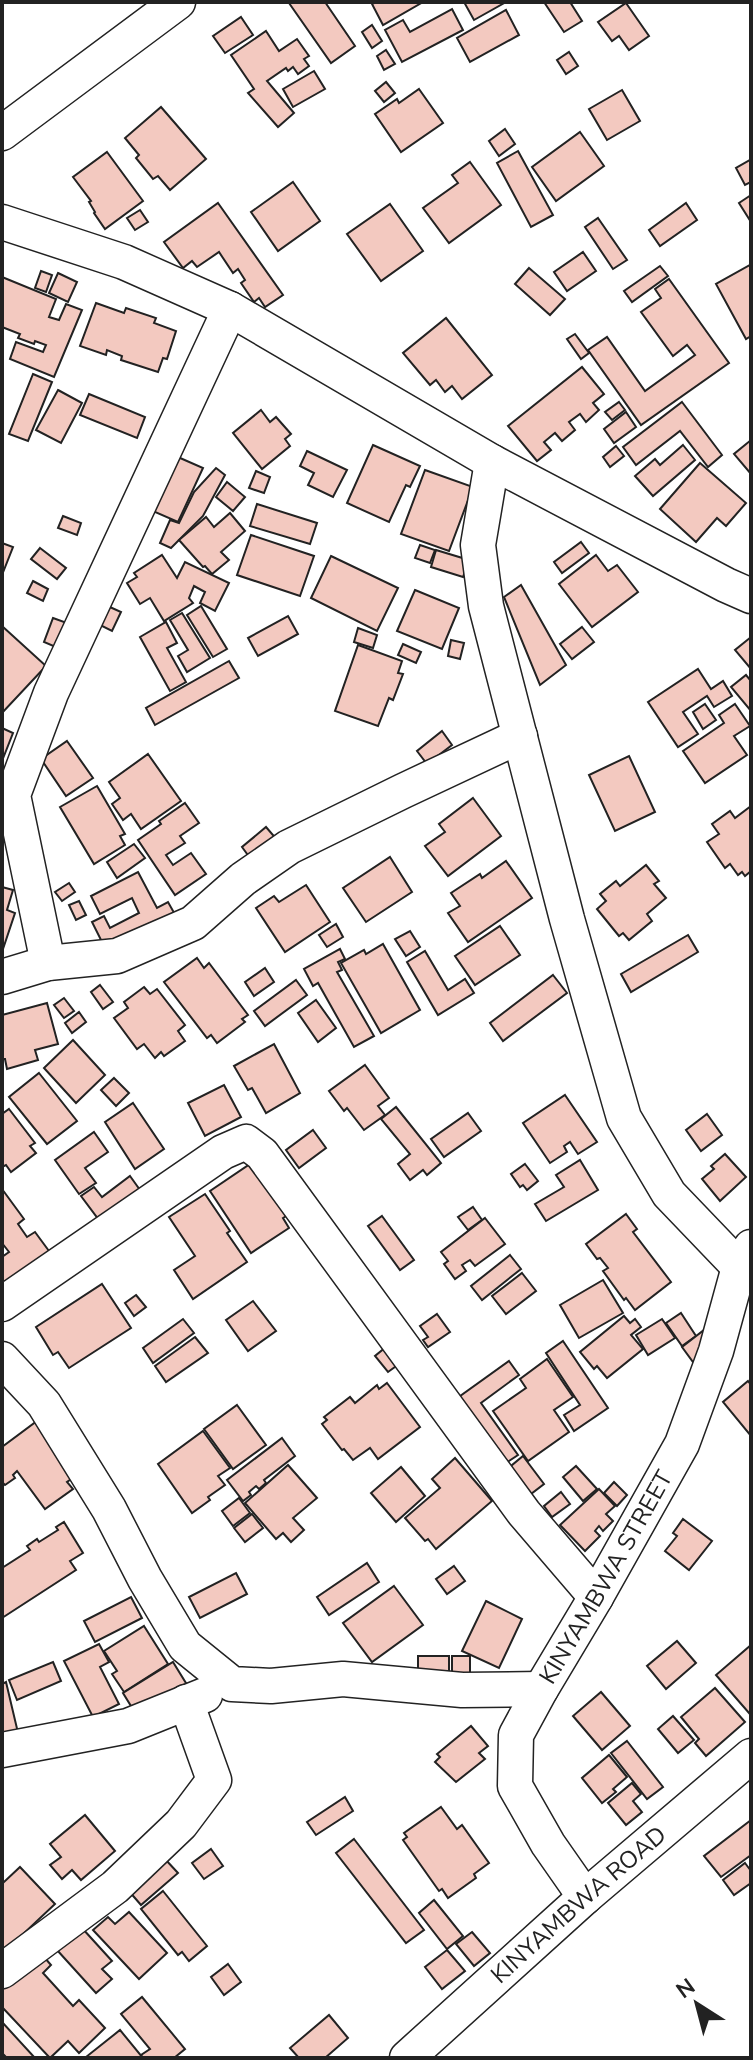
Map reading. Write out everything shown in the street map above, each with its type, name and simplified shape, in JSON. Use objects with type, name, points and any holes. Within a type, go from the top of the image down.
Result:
[{"type":"street","points":[[2,133],[169,5]]},
{"type":"street","points":[[2,222],[124,262],[230,309],[492,462],[751,596]]},
{"type":"street","points":[[48,963],[13,795],[51,693],[230,309]]},
{"type":"street","points":[[492,462],[478,545],[486,606],[567,919],[624,1118],[669,1194],[745,1256]]},
{"type":"street","points":[[2,977],[48,963],[117,956],[193,923],[243,879],[289,847],[520,736]]},
{"type":"street","points":[[2,1304],[223,1152],[246,1142],[262,1154],[524,1513],[596,1597]]},
{"type":"street","name":"KINYAMBWA STREET","points":[[585,1897],[548,1844],[515,1786],[516,1735],[682,1444],[716,1351],[745,1256]]},
{"type":"street","points":[[2,1359],[44,1404],[109,1509],[145,1579],[185,1646],[232,1684]]},
{"type":"street","points":[[2,1750],[128,1726],[232,1684],[271,1686],[343,1679],[462,1690],[541,1689]]},
{"type":"street","points":[[2,1971],[115,1887],[181,1824],[214,1780],[186,1702]]},
{"type":"street","name":"KINYAMBWA ROAD","points":[[407,2058],[585,1897],[751,1756]]},
{"type":"building","points":[[325,2],[355,46],[331,63],[289,3]]},
{"type":"building","points":[[423,2],[383,25],[372,4]]},
{"type":"building","points":[[464,2],[506,2],[474,20]]},
{"type":"building","points":[[544,2],[570,2],[582,21],[564,32]]},
{"type":"building","points":[[626,3],[649,36],[629,50],[619,36],[612,41],[598,22]]},
{"type":"building","points":[[452,9],[463,30],[402,62],[385,30],[403,20],[410,32]]},
{"type":"building","points":[[506,10],[519,35],[470,62],[457,38]]},
{"type":"building","points":[[241,17],[253,35],[225,53],[213,36]]},
{"type":"building","points":[[372,25],[382,41],[372,48],[362,32]]},
{"type":"building","points":[[266,31],[279,51],[297,39],[309,56],[304,59],[309,66],[298,74],[293,67],[288,71],[286,68],[267,81],[294,113],[278,127],[248,93],[254,89],[231,55]]},
{"type":"building","points":[[386,50],[395,64],[384,70],[377,56]]},
{"type":"building","points":[[569,52],[578,66],[566,74],[557,60]]},
{"type":"building","points":[[314,71],[325,89],[293,107],[283,89]]},
{"type":"building","points":[[386,82],[395,93],[384,102],[375,91]]},
{"type":"building","points":[[419,89],[443,123],[401,152],[375,114]]},
{"type":"building","points":[[622,90],[640,121],[607,140],[589,109]]},
{"type":"building","points":[[161,107],[206,159],[170,190],[158,176],[153,179],[125,138]]},
{"type":"building","points":[[505,129],[515,144],[499,156],[489,141]]},
{"type":"building","points":[[580,132],[604,166],[556,201],[532,167]]},
{"type":"building","points":[[518,151],[553,215],[531,227],[497,163]]},
{"type":"building","points":[[107,152],[143,201],[105,229],[94,213],[91,201],[73,177]]},
{"type":"building","points":[[750,160],[751,182],[745,185],[736,168]]},
{"type":"building","points":[[470,162],[501,205],[449,243],[423,208],[458,183],[452,175]]},
{"type":"building","points":[[293,182],[320,221],[278,251],[251,212]]},
{"type":"building","points":[[751,195],[751,222],[739,203]]},
{"type":"building","points":[[218,203],[283,295],[265,307],[259,298],[254,302],[241,283],[245,280],[238,269],[233,273],[219,252],[197,267],[192,261],[183,268],[164,242]]},
{"type":"building","points":[[686,203],[697,220],[660,246],[649,230]]},
{"type":"building","points":[[390,204],[423,251],[381,281],[347,234]]},
{"type":"building","points":[[140,210],[148,222],[135,230],[127,218]]},
{"type":"building","points":[[598,218],[627,260],[613,269],[585,227]]},
{"type":"building","points":[[583,252],[596,271],[567,291],[554,272]]},
{"type":"building","points":[[750,265],[751,336],[746,339],[716,284]]},
{"type":"building","points":[[660,266],[668,276],[632,302],[624,291]]},
{"type":"building","points":[[529,268],[565,299],[550,315],[515,284]]},
{"type":"building","points":[[41,271],[52,275],[46,292],[35,288]]},
{"type":"building","points":[[58,273],[77,282],[68,302],[49,293]]},
{"type":"building","points":[[2,277],[56,299],[49,317],[59,320],[66,304],[82,310],[54,377],[10,359],[16,342],[43,352],[46,345],[18,338],[20,334],[2,327]]},
{"type":"building","points":[[669,279],[729,363],[641,425],[588,350],[607,337],[645,391],[695,355],[687,345],[673,356],[641,312],[661,298],[655,289]]},
{"type":"building","points":[[96,303],[124,313],[126,308],[156,318],[154,323],[176,331],[167,359],[163,358],[158,372],[121,360],[122,356],[107,350],[106,355],[80,346]]},
{"type":"building","points":[[446,318],[492,375],[462,399],[452,386],[445,392],[436,380],[430,385],[403,353]]},
{"type":"building","points":[[575,334],[589,353],[581,359],[567,339]]},
{"type":"building","points":[[582,367],[604,394],[593,403],[599,410],[586,422],[580,414],[569,422],[575,430],[562,441],[555,433],[544,442],[551,450],[537,461],[508,426]]},
{"type":"building","points":[[33,374],[52,382],[28,441],[9,434]]},
{"type":"building","points":[[58,390],[82,403],[61,443],[36,430]]},
{"type":"building","points":[[89,394],[145,417],[137,438],[80,415]]},
{"type":"building","points":[[619,402],[625,410],[612,420],[605,412]]},
{"type":"building","points":[[682,402],[722,455],[708,467],[680,431],[636,465],[623,447]]},
{"type":"building","points":[[261,410],[270,422],[276,417],[291,434],[285,439],[290,446],[262,469],[233,433]]},
{"type":"building","points":[[626,412],[636,427],[614,443],[604,429]]},
{"type":"building","points":[[751,440],[751,474],[734,454]]},
{"type":"building","points":[[373,445],[420,466],[410,487],[406,485],[389,522],[347,503]]},
{"type":"building","points":[[683,445],[695,460],[653,496],[635,476],[655,459],[660,465]]},
{"type":"building","points":[[616,446],[624,456],[610,467],[603,457]]},
{"type":"building","points":[[307,451],[347,470],[333,497],[308,485],[314,473],[300,466]]},
{"type":"building","points":[[171,454],[203,468],[178,522],[146,508]]},
{"type":"building","points":[[700,463],[746,503],[726,526],[717,518],[696,542],[660,509]]},
{"type":"building","points":[[216,468],[225,475],[203,516],[171,548],[160,543],[170,520],[179,523],[194,492]]},
{"type":"building","points":[[425,470],[473,487],[449,551],[401,534]]},
{"type":"building","points":[[256,471],[270,477],[264,493],[249,488]]},
{"type":"building","points":[[227,482],[245,497],[233,511],[216,497]]},
{"type":"building","points":[[257,504],[317,523],[310,544],[250,526]]},
{"type":"building","points":[[230,513],[245,531],[221,552],[229,560],[212,574],[179,540],[206,517],[214,527]]},
{"type":"building","points":[[63,516],[81,523],[77,535],[58,528]]},
{"type":"building","points":[[251,535],[314,556],[300,596],[237,575]]},
{"type":"building","points":[[581,542],[589,553],[562,573],[554,562]]},
{"type":"building","points":[[2,543],[13,547],[2,575]]},
{"type":"building","points":[[420,545],[435,550],[430,563],[415,558]]},
{"type":"building","points":[[40,548],[66,568],[57,579],[31,559]]},
{"type":"building","points":[[436,550],[469,560],[463,577],[431,567]]},
{"type":"building","points":[[162,555],[177,578],[185,562],[229,583],[215,611],[200,603],[205,592],[194,586],[189,598],[193,603],[164,621],[150,598],[140,604],[127,583],[137,577],[134,573]]},
{"type":"building","points":[[596,555],[608,571],[617,565],[638,592],[592,627],[559,584]]},
{"type":"building","points":[[331,556],[398,588],[377,631],[311,598]]},
{"type":"building","points":[[33,581],[48,589],[43,601],[27,593]]},
{"type":"building","points":[[521,585],[566,665],[540,685],[504,597]]},
{"type":"building","points":[[415,590],[459,608],[442,649],[397,631]]},
{"type":"building","points":[[101,603],[121,612],[112,631],[92,621]]},
{"type":"building","points":[[201,606],[227,649],[213,657],[187,615]]},
{"type":"building","points":[[182,613],[210,658],[187,672],[178,656],[188,650],[170,620]]},
{"type":"building","points":[[288,616],[298,634],[258,656],[248,638]]},
{"type":"building","points":[[53,618],[67,623],[58,648],[44,642]]},
{"type":"building","points":[[166,622],[177,643],[167,648],[186,682],[170,691],[140,637]]},
{"type":"building","points":[[2,626],[46,666],[2,713]]},
{"type":"building","points":[[582,627],[594,642],[572,659],[560,644]]},
{"type":"building","points":[[358,628],[377,635],[373,648],[354,642]]},
{"type":"building","points":[[751,637],[751,669],[735,650]]},
{"type":"building","points":[[451,640],[464,643],[460,659],[448,656]]},
{"type":"building","points":[[403,644],[421,652],[416,663],[398,655]]},
{"type":"building","points":[[358,645],[402,661],[398,673],[403,674],[378,726],[335,711]]},
{"type":"building","points":[[229,661],[239,678],[155,725],[146,708]]},
{"type":"building","points":[[698,669],[711,689],[723,681],[732,696],[714,707],[707,696],[683,712],[698,734],[678,747],[648,702]]},
{"type":"building","points":[[746,675],[751,681],[751,711],[731,687]]},
{"type":"building","points":[[705,704],[716,720],[703,729],[693,712]]},
{"type":"building","points":[[735,704],[750,726],[734,736],[747,755],[705,783],[683,751],[724,723],[719,715]]},
{"type":"building","points":[[2,728],[13,733],[2,761]]},
{"type":"building","points":[[442,731],[452,745],[427,764],[417,751]]},
{"type":"building","points":[[67,741],[93,778],[66,796],[41,759]]},
{"type":"building","points":[[148,754],[181,801],[141,829],[131,814],[123,820],[112,804],[120,798],[109,782]]},
{"type":"building","points":[[629,756],[655,812],[615,831],[589,775]]},
{"type":"building","points":[[97,786],[125,834],[120,836],[125,845],[94,864],[60,807]]},
{"type":"building","points":[[473,798],[501,836],[448,876],[425,846],[445,832],[439,824]]},
{"type":"building","points":[[185,803],[199,823],[180,836],[185,843],[166,855],[173,865],[191,853],[206,874],[175,895],[138,840]]},
{"type":"building","points":[[751,806],[751,871],[745,876],[742,872],[738,875],[730,864],[725,868],[707,842],[719,834],[712,824],[730,811],[735,818]]},
{"type":"building","points":[[266,827],[279,842],[253,862],[242,847]]},
{"type":"building","points":[[134,844],[145,858],[117,878],[107,862]]},
{"type":"building","points":[[390,857],[412,892],[366,922],[343,888]]},
{"type":"building","points":[[506,861],[532,898],[468,942],[448,913],[460,906],[451,893],[480,874],[482,878]]},
{"type":"building","points":[[646,865],[659,881],[654,884],[666,898],[647,914],[652,921],[629,940],[623,933],[619,936],[597,909],[606,901],[600,894],[616,881],[620,886]]},
{"type":"building","points":[[138,872],[157,908],[168,902],[177,918],[106,950],[92,922],[104,916],[110,928],[139,913],[132,898],[100,914],[91,896]]},
{"type":"building","points":[[69,883],[75,892],[62,901],[55,892]]},
{"type":"building","points":[[306,885],[330,922],[285,952],[256,908],[274,896],[279,902]]},
{"type":"building","points":[[2,887],[13,890],[7,910],[15,913],[2,952]]},
{"type":"building","points":[[79,901],[86,915],[76,920],[69,905]]},
{"type":"building","points":[[336,924],[343,937],[327,947],[319,935]]},
{"type":"building","points":[[500,926],[520,955],[475,985],[455,956]]},
{"type":"building","points":[[410,931],[420,947],[406,956],[395,939]]},
{"type":"building","points":[[688,935],[698,952],[631,992],[621,974]]},
{"type":"building","points":[[383,944],[420,1010],[381,1033],[341,963]]},
{"type":"building","points":[[340,949],[345,959],[338,962],[342,970],[337,972],[374,1036],[354,1047],[318,983],[313,986],[304,969]]},
{"type":"building","points":[[425,951],[448,990],[465,979],[474,993],[438,1015],[407,962]]},
{"type":"building","points":[[197,958],[204,968],[209,963],[248,1015],[242,1019],[245,1022],[217,1043],[211,1035],[207,1038],[164,982]]},
{"type":"building","points":[[265,968],[274,982],[254,996],[245,982]]},
{"type":"building","points":[[553,975],[567,993],[503,1041],[490,1023]]},
{"type":"building","points":[[296,980],[307,995],[265,1026],[254,1011]]},
{"type":"building","points":[[100,985],[113,1002],[103,1009],[91,992]]},
{"type":"building","points":[[144,987],[150,994],[157,989],[185,1025],[178,1031],[185,1041],[164,1056],[161,1052],[155,1058],[144,1044],[137,1049],[114,1018],[128,1008],[124,1002]]},
{"type":"building","points":[[64,998],[74,1011],[64,1018],[54,1005]]},
{"type":"building","points":[[316,1000],[336,1028],[318,1042],[298,1013]]},
{"type":"building","points":[[47,1003],[58,1044],[35,1050],[38,1060],[7,1069],[5,1059],[2,1059],[2,1015]]},
{"type":"building","points":[[79,1012],[86,1022],[72,1033],[65,1023]]},
{"type":"building","points":[[73,1040],[105,1075],[76,1103],[44,1068]]},
{"type":"building","points":[[274,1044],[300,1093],[266,1113],[252,1088],[248,1090],[234,1066]]},
{"type":"building","points":[[365,1065],[389,1098],[378,1106],[385,1115],[364,1130],[329,1091]]},
{"type":"building","points":[[39,1073],[77,1121],[47,1144],[9,1097]]},
{"type":"building","points":[[114,1078],[129,1093],[116,1106],[101,1090]]},
{"type":"building","points":[[224,1085],[241,1117],[205,1136],[188,1103]]},
{"type":"building","points":[[565,1095],[597,1142],[578,1154],[570,1142],[564,1146],[567,1152],[550,1163],[523,1123]]},
{"type":"building","points":[[133,1103],[164,1149],[135,1169],[105,1122]]},
{"type":"building","points":[[396,1107],[441,1163],[427,1175],[423,1170],[410,1180],[398,1164],[410,1154],[381,1119]]},
{"type":"building","points":[[9,1109],[35,1143],[30,1146],[36,1153],[11,1172],[6,1165],[2,1167],[2,1114]]},
{"type":"building","points":[[468,1113],[481,1131],[444,1157],[431,1139]]},
{"type":"building","points":[[707,1114],[722,1135],[701,1151],[686,1130]]},
{"type":"building","points":[[313,1130],[326,1148],[299,1168],[286,1150]]},
{"type":"building","points":[[94,1132],[108,1152],[85,1168],[96,1183],[79,1194],[55,1160]]},
{"type":"building","points":[[725,1154],[746,1177],[720,1201],[702,1179]]},
{"type":"building","points":[[580,1160],[598,1190],[546,1221],[535,1204],[564,1187],[556,1175]]},
{"type":"building","points":[[253,1162],[288,1215],[283,1218],[289,1228],[251,1253],[210,1191]]},
{"type":"building","points":[[525,1164],[538,1181],[527,1190],[523,1185],[520,1187],[511,1174]]},
{"type":"building","points":[[130,1176],[140,1190],[99,1220],[81,1196],[94,1187],[102,1197]]},
{"type":"building","points":[[2,1189],[24,1219],[18,1224],[27,1237],[35,1232],[49,1251],[6,1285],[2,1280],[2,1257],[9,1252],[2,1243]]},
{"type":"building","points":[[205,1194],[247,1262],[193,1299],[174,1270],[195,1256],[169,1217]]},
{"type":"building","points":[[473,1207],[482,1220],[468,1230],[458,1217]]},
{"type":"building","points":[[626,1214],[637,1229],[633,1232],[671,1282],[635,1310],[603,1271],[608,1268],[586,1244]]},
{"type":"building","points":[[382,1216],[414,1260],[400,1270],[368,1226]]},
{"type":"building","points":[[485,1218],[505,1244],[475,1266],[470,1260],[462,1265],[466,1271],[455,1279],[444,1264],[448,1261],[441,1252]]},
{"type":"building","points":[[510,1255],[521,1269],[482,1300],[471,1286]]},
{"type":"building","points":[[522,1273],[536,1291],[506,1314],[492,1296]]},
{"type":"building","points":[[603,1280],[623,1313],[579,1338],[560,1305]]},
{"type":"building","points":[[102,1284],[131,1328],[69,1368],[58,1352],[53,1355],[36,1327]]},
{"type":"building","points":[[136,1295],[146,1307],[134,1316],[125,1303]]},
{"type":"building","points":[[253,1301],[276,1331],[248,1351],[226,1320]]},
{"type":"building","points":[[681,1313],[696,1336],[682,1346],[666,1323]]},
{"type":"building","points":[[437,1314],[450,1332],[428,1347],[423,1340],[428,1337],[420,1326]]},
{"type":"building","points":[[624,1316],[630,1323],[635,1319],[641,1327],[631,1335],[643,1349],[607,1378],[597,1366],[594,1369],[580,1352]]},
{"type":"building","points":[[183,1319],[194,1333],[153,1363],[143,1348]]},
{"type":"building","points":[[662,1319],[675,1338],[648,1355],[636,1335]]},
{"type":"building","points":[[704,1330],[716,1345],[693,1362],[682,1347]]},
{"type":"building","points":[[195,1337],[208,1353],[166,1382],[155,1366]]},
{"type":"building","points":[[563,1341],[608,1408],[574,1431],[564,1415],[580,1405],[546,1353]]},
{"type":"building","points":[[386,1347],[399,1364],[388,1372],[375,1356]]},
{"type":"building","points":[[547,1359],[573,1397],[554,1410],[569,1432],[528,1461],[493,1411],[526,1388],[520,1379]]},
{"type":"building","points":[[509,1361],[519,1375],[481,1403],[518,1455],[503,1465],[456,1399]]},
{"type":"building","points":[[748,1381],[751,1385],[751,1436],[723,1402]]},
{"type":"building","points":[[387,1383],[420,1427],[378,1459],[370,1448],[353,1460],[322,1424],[327,1420],[324,1417],[350,1397],[355,1403],[377,1385],[379,1389]]},
{"type":"building","points":[[237,1405],[266,1445],[233,1469],[204,1429]]},
{"type":"building","points":[[37,1421],[77,1475],[67,1482],[73,1489],[45,1509],[17,1471],[13,1475],[15,1478],[5,1485],[2,1482],[2,1447]]},
{"type":"building","points":[[203,1431],[230,1468],[218,1476],[225,1485],[192,1513],[158,1464]]},
{"type":"building","points":[[282,1438],[295,1456],[264,1480],[266,1483],[259,1489],[256,1486],[249,1492],[251,1495],[243,1501],[227,1480]]},
{"type":"building","points":[[523,1456],[544,1484],[527,1497],[506,1470]]},
{"type":"building","points":[[455,1458],[492,1501],[436,1549],[405,1518],[440,1488],[432,1479]]},
{"type":"building","points":[[288,1465],[317,1498],[293,1518],[304,1530],[291,1542],[283,1533],[276,1539],[245,1503]]},
{"type":"building","points":[[576,1466],[597,1489],[583,1501],[563,1477]]},
{"type":"building","points":[[401,1467],[425,1496],[396,1522],[371,1493]]},
{"type":"building","points":[[614,1482],[627,1495],[617,1506],[604,1493]]},
{"type":"building","points":[[599,1489],[615,1506],[606,1514],[613,1521],[603,1531],[599,1526],[595,1531],[600,1536],[585,1551],[560,1525]]},
{"type":"building","points":[[561,1492],[570,1504],[552,1517],[544,1506]]},
{"type":"building","points":[[239,1498],[250,1513],[233,1526],[222,1511]]},
{"type":"building","points":[[252,1514],[263,1528],[245,1542],[234,1528]]},
{"type":"building","points":[[683,1519],[712,1541],[689,1570],[665,1551],[677,1536],[673,1533]]},
{"type":"building","points":[[64,1522],[83,1553],[70,1561],[76,1570],[2,1618],[2,1568],[30,1550],[27,1546],[37,1539],[39,1542],[58,1530],[56,1527]]},
{"type":"building","points":[[367,1563],[379,1582],[329,1615],[317,1597]]},
{"type":"building","points":[[454,1566],[465,1581],[447,1594],[436,1579]]},
{"type":"building","points":[[236,1573],[247,1594],[200,1618],[189,1597]]},
{"type":"building","points":[[394,1586],[423,1625],[372,1662],[343,1623]]},
{"type":"building","points":[[131,1597],[142,1618],[95,1642],[84,1621]]},
{"type":"building","points":[[486,1601],[522,1619],[499,1668],[462,1651]]},
{"type":"building","points":[[144,1626],[168,1664],[124,1692],[112,1674],[117,1671],[104,1651]]},
{"type":"building","points":[[677,1641],[696,1663],[666,1689],[647,1666]]},
{"type":"building","points":[[99,1644],[109,1662],[100,1667],[119,1704],[93,1717],[64,1661]]},
{"type":"building","points":[[751,1645],[751,1711],[749,1713],[716,1675]]},
{"type":"building","points":[[418,1656],[449,1656],[449,1680],[418,1680]]},
{"type":"building","points":[[452,1656],[470,1656],[470,1683],[452,1684]]},
{"type":"building","points":[[53,1662],[61,1681],[17,1700],[9,1680]]},
{"type":"building","points":[[173,1662],[189,1688],[139,1719],[123,1693]]},
{"type":"building","points":[[6,1682],[19,1737],[2,1742],[2,1684]]},
{"type":"building","points":[[715,1688],[745,1722],[706,1756],[695,1743],[699,1739],[681,1717]]},
{"type":"building","points":[[601,1692],[630,1726],[602,1750],[573,1716]]},
{"type":"building","points":[[673,1716],[694,1740],[678,1753],[658,1729]]},
{"type":"building","points":[[471,1726],[488,1746],[479,1753],[485,1759],[456,1782],[435,1762],[440,1757],[437,1754]]},
{"type":"building","points":[[627,1741],[663,1787],[647,1799],[611,1753]]},
{"type":"building","points":[[609,1755],[627,1777],[613,1789],[616,1792],[602,1803],[582,1778]]},
{"type":"building","points":[[632,1783],[641,1794],[633,1801],[642,1812],[626,1825],[608,1803]]},
{"type":"building","points":[[345,1797],[353,1811],[316,1835],[307,1822]]},
{"type":"building","points":[[441,1807],[457,1829],[462,1825],[489,1863],[474,1874],[476,1878],[448,1898],[442,1889],[439,1891],[403,1840],[407,1837],[404,1833]]},
{"type":"building","points":[[85,1815],[115,1851],[81,1880],[72,1870],[62,1879],[50,1865],[61,1857],[50,1844]]},
{"type":"building","points":[[751,1820],[751,1855],[721,1877],[704,1856]]},
{"type":"building","points":[[354,1839],[424,1930],[406,1943],[336,1853]]},
{"type":"building","points":[[211,1849],[223,1866],[204,1879],[192,1863]]},
{"type":"building","points":[[165,1859],[178,1873],[141,1905],[128,1890]]},
{"type":"building","points":[[745,1863],[751,1871],[751,1883],[734,1895],[723,1880]]},
{"type":"building","points":[[20,1867],[55,1904],[2,1954],[2,1879],[4,1882]]},
{"type":"building","points":[[163,1891],[207,1946],[189,1961],[182,1952],[178,1955],[141,1909]]},
{"type":"building","points":[[434,1900],[463,1936],[447,1949],[419,1913]]},
{"type":"building","points":[[129,1912],[167,1953],[139,1979],[93,1930],[108,1917],[115,1924]]},
{"type":"building","points":[[82,1928],[112,1961],[102,1969],[112,1979],[96,1993],[57,1950]]},
{"type":"building","points":[[472,1932],[490,1953],[474,1966],[456,1944]]},
{"type":"building","points":[[38,1950],[51,1965],[43,1973],[73,2006],[79,2000],[105,2028],[79,2053],[68,2041],[50,2058],[2,2007],[2,1983]]},
{"type":"building","points":[[447,1950],[465,1971],[442,1989],[425,1967]]},
{"type":"building","points":[[228,1964],[241,1982],[224,1995],[211,1977]]},
{"type":"building","points":[[142,1997],[185,2049],[174,2058],[143,2058],[141,2055],[150,2049],[121,2014]]},
{"type":"building","points":[[329,2015],[348,2038],[325,2058],[299,2058],[290,2048]]},
{"type":"building","points":[[2,2022],[35,2058],[7,2058],[2,2053]]},
{"type":"building","points":[[120,2030],[143,2058],[86,2057]]}]
